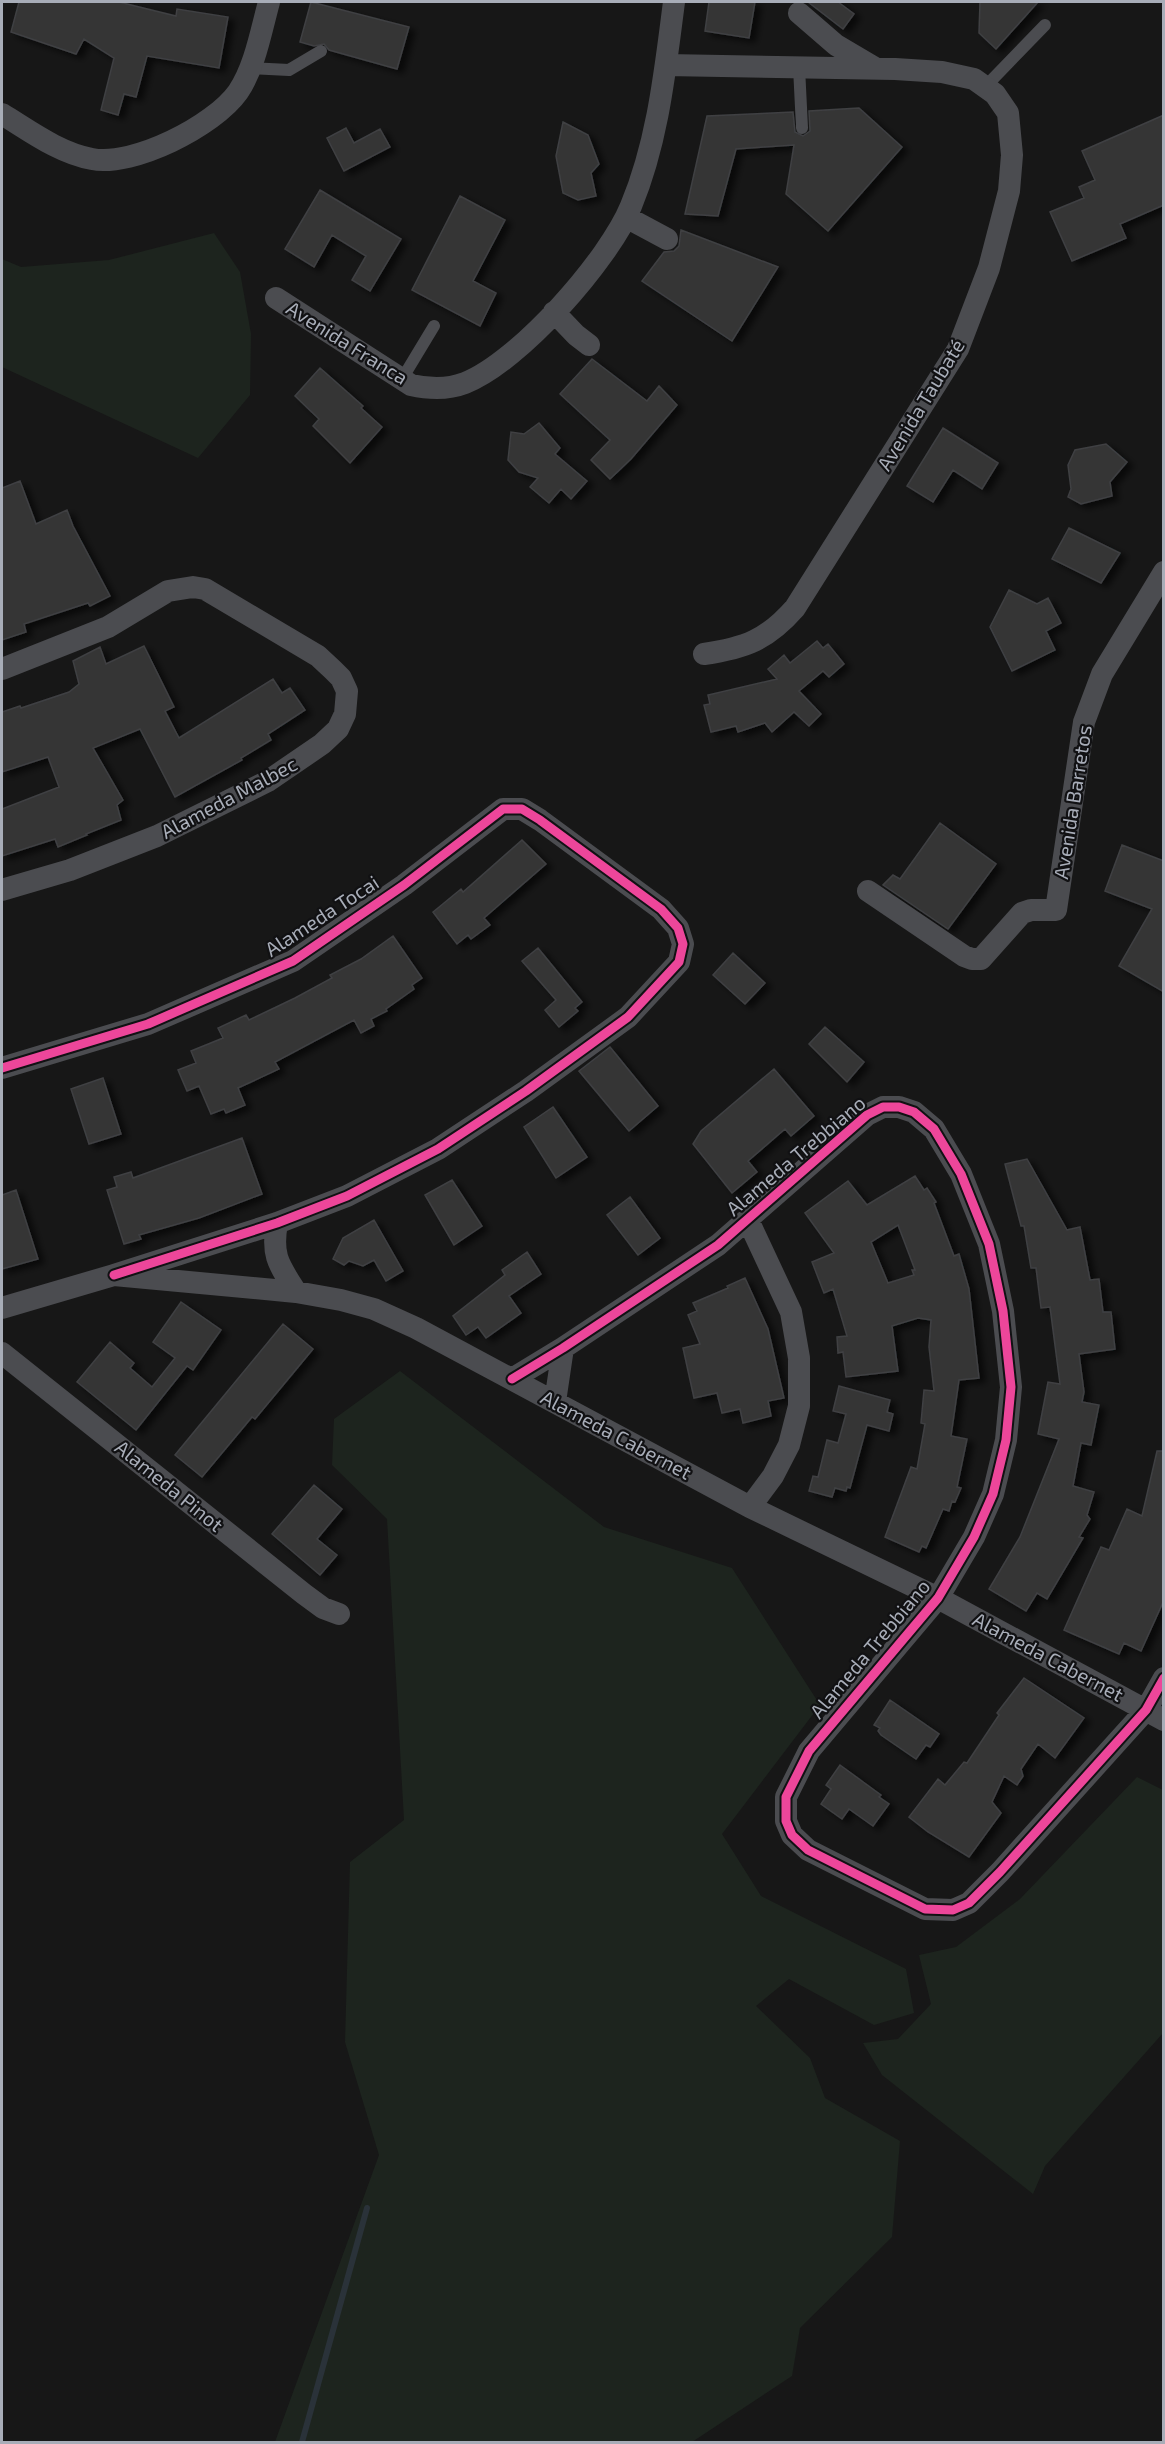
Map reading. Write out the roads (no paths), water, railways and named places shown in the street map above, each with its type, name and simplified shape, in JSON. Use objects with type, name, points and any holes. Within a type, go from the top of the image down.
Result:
[{"type":"street","points":[[2,114],[64,151],[94,160],[130,156],[180,138],[213,116],[237,94],[249,68],[269,2]]},
{"type":"street","name":"Avenida Franca","points":[[276,298],[411,385],[446,388],[474,379],[493,368],[536,334],[608,248],[626,217],[652,148],[674,2]]},
{"type":"street","points":[[799,13],[836,45],[876,69]]},
{"type":"street","name":"Avenida Taubaté","points":[[666,65],[876,69],[942,72],[974,79],[995,94],[1008,113],[1012,155],[1009,191],[989,268],[958,349],[795,608],[779,627],[757,640],[734,650],[704,654]]},
{"type":"street","points":[[626,217],[667,239]]},
{"type":"street","points":[[554,312],[589,345]]},
{"type":"street","name":"Avenida Barretos","points":[[867,891],[964,956],[972,959],[981,958],[1022,913],[1031,910],[1052,911],[1058,907],[1061,869],[1084,722],[1102,674],[1164,572]]},
{"type":"street","name":"Alameda Malbec","points":[[2,669],[108,627],[149,600],[168,591],[193,587],[205,589],[318,656],[341,678],[347,691],[345,714],[338,729],[322,744],[268,781],[157,836],[70,870],[2,890]]},
{"type":"street","name":"Alameda Tocai","points":[[2,1068],[148,1024],[293,961],[404,885],[503,809],[522,809],[540,820],[661,909],[678,928],[683,945],[679,962],[628,1017],[526,1091],[438,1149],[346,1196],[276,1223],[114,1275]]},
{"type":"street","name":"Alameda Trebbiano","points":[[512,1379],[563,1348],[718,1245],[867,1115],[883,1107],[899,1107],[914,1112],[934,1129],[961,1174],[989,1244],[1003,1311],[1011,1387],[1006,1440],[993,1494],[974,1537],[938,1598],[809,1752],[794,1779],[786,1797],[786,1821],[792,1835],[808,1850],[925,1909],[953,1910],[969,1903],[1155,1715],[1164,1678]]},
{"type":"street","points":[[748,1220],[791,1312],[799,1358],[799,1406],[789,1444],[772,1476],[750,1507]]},
{"type":"street","points":[[276,1223],[274,1240],[276,1258],[296,1292]]},
{"type":"street","name":"Alameda Cabernet","points":[[2,1308],[114,1275],[296,1292],[374,1309],[416,1328],[750,1507],[938,1598],[1155,1715]]},
{"type":"street","points":[[555,1402],[563,1348]]},
{"type":"street","name":"Alameda Pinot","points":[[2,1353],[304,1594],[323,1608],[339,1614]]},
{"type":"lane","points":[[985,87],[1045,24]]},
{"type":"lane","points":[[249,68],[289,70],[321,51]]},
{"type":"lane","points":[[799,67],[802,128]]},
{"type":"lane","points":[[402,379],[434,326]]},
{"type":"waterway","points":[[302,2442],[367,2208]]}]
